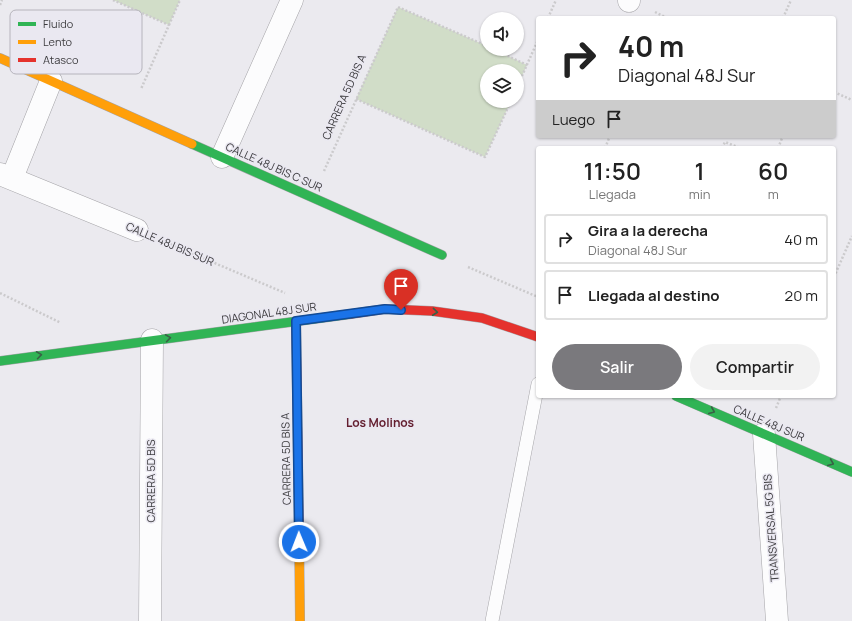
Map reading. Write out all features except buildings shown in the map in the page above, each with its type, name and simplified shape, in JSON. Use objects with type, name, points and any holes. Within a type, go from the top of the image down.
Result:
[{"type":"street","points":[[222,157],[292,0]]},
{"type":"street","name":"CALLE 48J BIS C SUR","points":[[0,58],[10,63]]},
{"type":"street","name":"CALLE 48J BIS C SUR","points":[[35,74],[442,255]]},
{"type":"street","points":[[6,176],[51,81]]},
{"type":"street","name":"CALLE 48J BIS SUR","points":[[6,176],[137,230]]},
{"type":"street","name":"DIAGONAL 48J SUR","points":[[0,361],[385,309],[432,311],[482,318],[536,336]]},
{"type":"street","name":"CARRERA 5D BIS A","points":[[296,321],[300,621]]},
{"type":"street","name":"CARRERA 5D BIS","points":[[150,621],[152,340]]},
{"type":"street","name":"CALLE 48J SUR","points":[[681,398],[852,472]]},
{"type":"street","name":"TRANSVERSAL 5G BIS","points":[[764,434],[777,621]]},
{"type":"lane","points":[[492,621],[536,394]]},
{"type":"path","points":[[0,5],[2,0]]},
{"type":"path","points":[[113,0],[135,10]]},
{"type":"path","points":[[129,116],[180,0]]},
{"type":"path","points":[[549,16],[556,0]]},
{"type":"path","points":[[784,16],[791,0]]},
{"type":"path","name":"CARRERA 5D BIS A","points":[[313,197],[398,7],[480,43]]},
{"type":"path","points":[[142,13],[169,25]]},
{"type":"path","points":[[524,72],[536,45]]},
{"type":"path","points":[[508,56],[527,65]]},
{"type":"path","points":[[836,93],[852,100]]},
{"type":"path","points":[[356,99],[485,157],[508,108]]},
{"type":"path","points":[[723,146],[725,142],[735,146]]},
{"type":"path","name":"CALLE 48J BIS SUR","points":[[137,230],[289,294]]},
{"type":"path","points":[[836,272],[852,236]]},
{"type":"path","points":[[442,255],[536,296]]},
{"type":"path","points":[[0,293],[68,326]]},
{"type":"green space","points":[[113,0],[180,0],[169,25],[142,13],[142,10],[135,10]]},
{"type":"green space","points":[[398,7],[480,43],[480,56],[508,56],[527,65],[524,72],[524,64],[480,64],[480,108],[508,108],[485,157],[356,99]]},
{"type":"traffic: fast","points":[[192,144],[442,255]]},
{"type":"traffic: fast","points":[[0,361],[351,314]]},
{"type":"traffic: fast","points":[[681,398],[852,472]]},
{"type":"traffic: slow","points":[[0,58],[10,62]]},
{"type":"traffic: slow","points":[[36,74],[192,144]]},
{"type":"traffic: slow","points":[[299,530],[300,621]]},
{"type":"traffic: jam","points":[[351,314],[385,309],[432,311],[482,318],[536,336]]},
{"type":"traffic: jam","points":[[296,321],[299,530]]},
{"type":"district","name":"Los Molinos","points":[[380,423]]},
{"type":"route","points":[[299,542],[296,321],[385,309],[401,310]]}]
